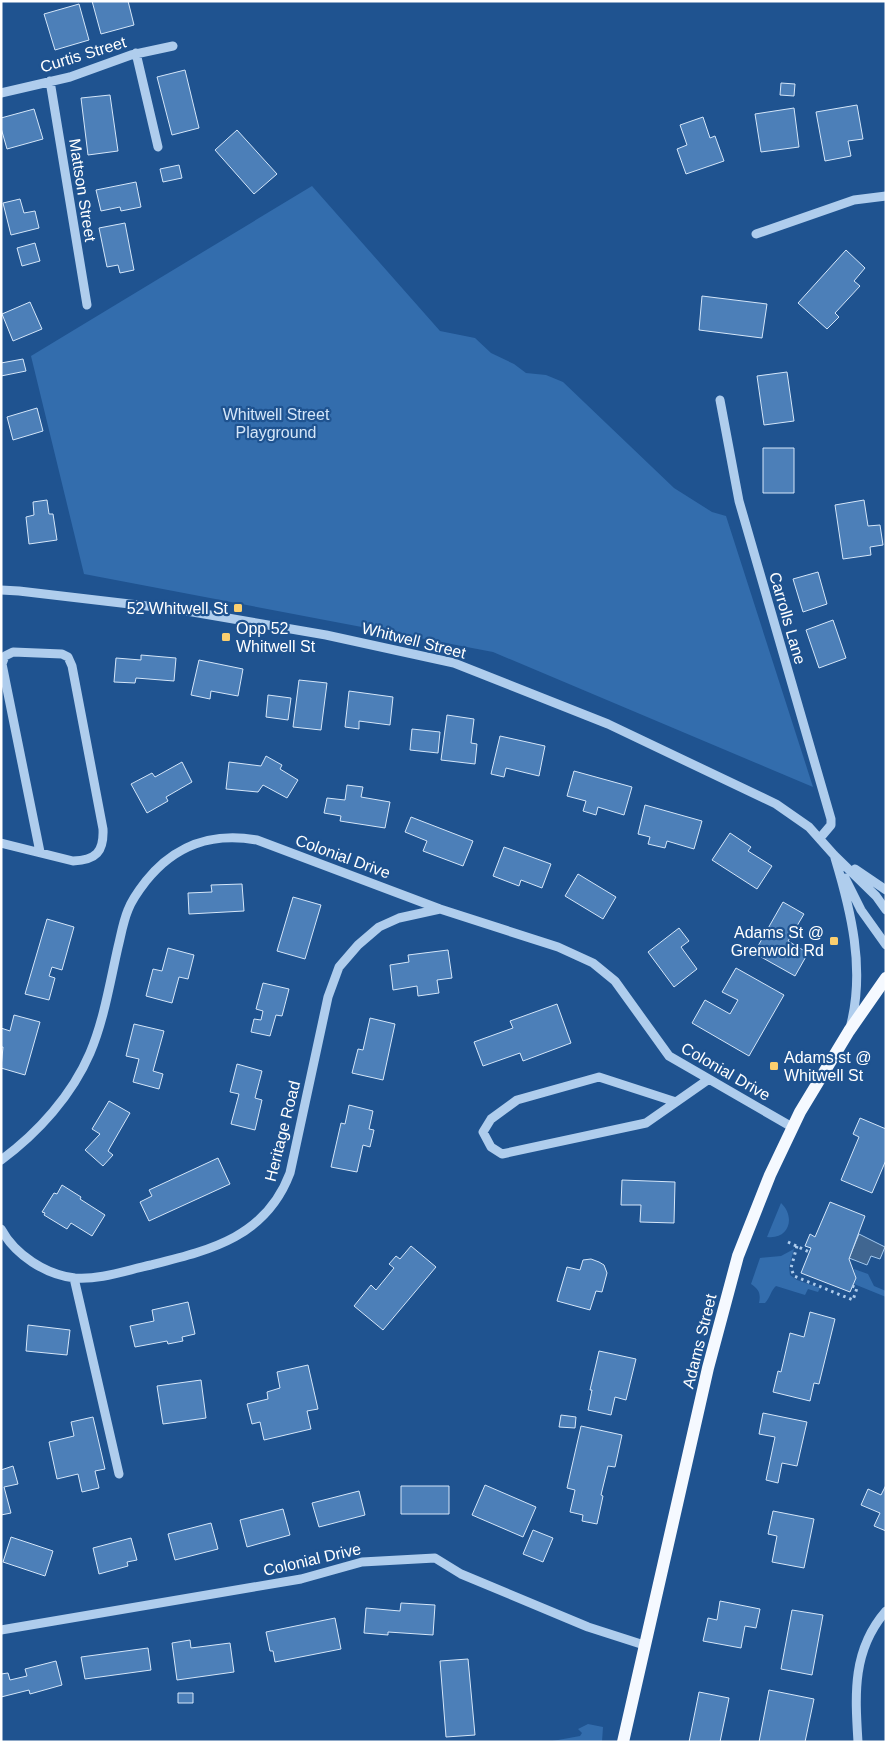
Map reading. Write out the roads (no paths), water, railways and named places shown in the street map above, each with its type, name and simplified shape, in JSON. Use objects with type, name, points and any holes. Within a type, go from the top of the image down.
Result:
[{"type":"main road","name":"Adams Street","points":[[623,1742],[706,1378],[728,1290],[752,1217],[792,1127],[811,1092],[849,1031],[886,978]]},
{"type":"street","name":"Curtis Street","points":[[1,93],[50,80],[70,77],[136,53],[173,46]]},
{"type":"street","points":[[136,53],[158,147]]},
{"type":"street","name":"Mattson Street","points":[[50,80],[87,304]]},
{"type":"street","points":[[756,234],[854,200],[886,196]]},
{"type":"street","name":"Carrolls Lane","points":[[720,400],[739,501],[832,819],[831,825],[820,838]]},
{"type":"street","name":"Whitwell Street","points":[[1,590],[181,610],[326,635],[454,662],[608,724],[739,785],[787,810],[803,821],[820,838],[834,855],[876,896],[886,910]]},
{"type":"street","points":[[1,843],[73,861],[93,857],[100,850],[104,840],[72,666],[68,657],[62,654],[13,652],[6,656],[2,664],[40,852]]},
{"type":"street","name":"Colonial Drive","points":[[1,1160],[51,1114],[80,1073],[98,1033],[128,910],[140,888],[164,861],[178,852],[194,844],[227,837],[257,840],[440,909],[558,947],[593,963],[620,986],[669,1056],[792,1127]]},
{"type":"street","points":[[834,855],[886,890]]},
{"type":"street","points":[[834,855],[851,915],[856,952],[854,1014],[849,1031]]},
{"type":"street","name":"Whitwell Street","points":[[834,855],[861,910],[886,945]]},
{"type":"street","name":"Heritage Road","points":[[1,1229],[13,1248],[28,1260],[53,1272],[74,1278],[99,1277],[198,1253],[232,1240],[260,1220],[281,1194],[290,1173],[328,997],[339,967],[358,944],[379,927],[399,918],[440,909]]},
{"type":"street","points":[[676,1102],[599,1077],[517,1100],[492,1118],[483,1132],[491,1147],[502,1154],[646,1123],[709,1079]]},
{"type":"street","points":[[74,1278],[120,1474]]},
{"type":"street","name":"Colonial Drive","points":[[1,1630],[301,1579],[362,1562],[435,1558],[461,1574],[588,1627],[644,1645]]},
{"type":"street","points":[[858,1742],[856,1673],[871,1632],[886,1611]]},
{"type":"place","name":"52 Whitwell St","points":[[238,608]]},
{"type":"place","name":"Opp 52 Whitwell St","points":[[226,637]]},
{"type":"place","name":"Adams St @ Grenwold Rd","points":[[834,941]]},
{"type":"place","name":"Adams st @ Whitwell St","points":[[774,1066]]},
{"type":"park label","name":"Whitwell Street Playground","points":[[276,423]]}]
